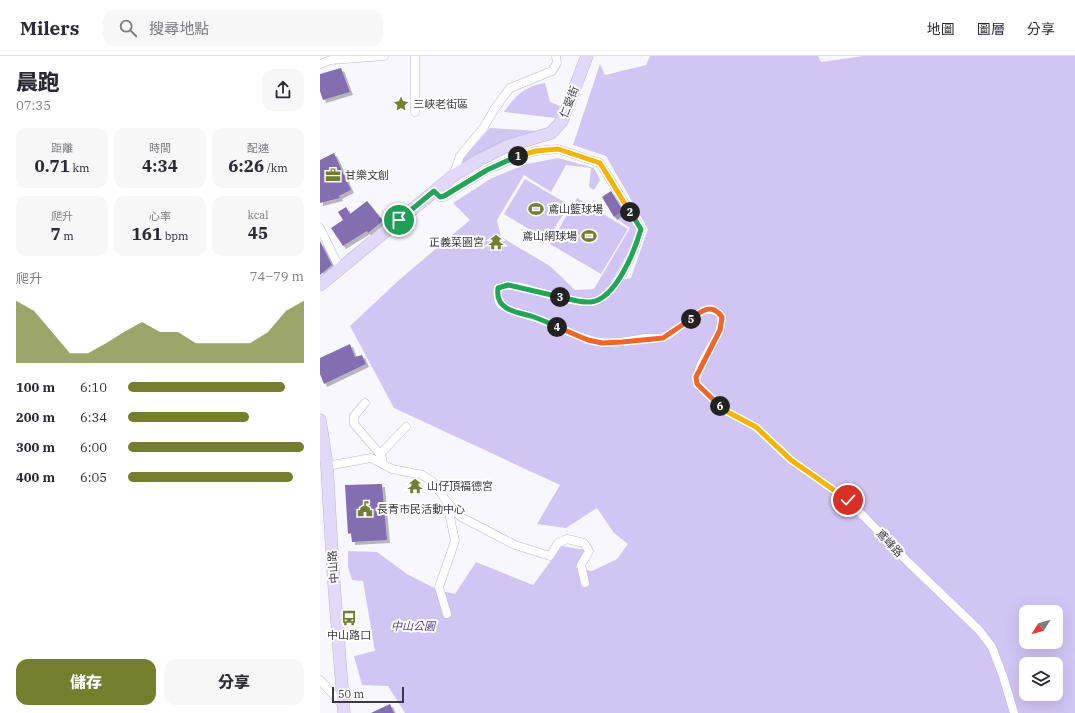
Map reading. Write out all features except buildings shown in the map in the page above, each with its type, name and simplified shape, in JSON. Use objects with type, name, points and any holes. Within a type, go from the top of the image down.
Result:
[{"type":"street","points":[[320,64],[331,60],[384,56]]},
{"type":"street","points":[[415,56],[415,112]]},
{"type":"street","points":[[453,176],[460,156],[484,127],[495,108],[510,88],[552,70],[556,63],[556,56]]},
{"type":"street","name":"仁愛街","points":[[320,285],[453,176],[480,159],[507,146],[551,133],[562,121],[586,56]]},
{"type":"street","name":"鳶峰路","points":[[434,191],[440,197],[444,196],[487,170],[517,157],[536,151],[558,149],[600,163],[641,229],[631,257],[609,291],[601,298],[591,302],[586,302],[508,285],[498,288],[497,295],[500,304],[517,314],[532,317],[588,340],[602,343],[663,338],[701,311],[710,309],[718,311],[722,317],[720,330],[700,367],[696,377],[697,384],[724,410],[756,427],[791,460],[848,500],[908,562],[979,630],[992,647],[1003,676],[1014,713]]},
{"type":"street","points":[[320,228],[340,269]]},
{"type":"street","points":[[365,403],[354,416],[354,424],[380,454],[383,463]]},
{"type":"street","name":"中山路","points":[[320,420],[327,466],[333,571],[346,710]]},
{"type":"street","points":[[380,454],[406,427]]},
{"type":"street","points":[[327,466],[372,458],[392,469],[422,475],[432,481],[447,502],[461,517],[515,545],[550,556],[558,543],[567,539],[584,543],[589,551],[581,565],[585,584]]},
{"type":"street","points":[[447,502],[455,541],[439,587],[447,614]]},
{"type":"street","points":[[320,680],[346,710]]},
{"type":"green space","name":"中山公園","points":[[650,56],[818,56],[821,62],[864,56],[1075,56],[1075,713],[405,713],[388,686],[362,685],[354,656],[375,651],[363,581],[352,580],[348,567],[348,551],[377,552],[407,574],[438,590],[455,594],[476,562],[533,585],[562,546],[584,550],[576,568],[592,571],[617,559],[628,544],[614,533],[597,508],[566,528],[537,524],[560,485],[394,408],[350,326],[399,280],[470,220],[453,203],[492,178],[527,164],[558,158],[594,168],[600,180],[594,190],[589,187],[591,168],[566,165],[551,192],[524,175],[497,220],[501,237],[550,266],[575,290],[594,289],[630,228],[614,217],[624,210],[636,229],[626,257],[611,282],[631,278],[648,229],[606,156],[573,145],[600,64],[605,75],[646,65]]},
{"type":"green space","points":[[545,83],[550,102],[560,106],[556,118],[504,112],[517,96],[526,89]]},
{"type":"green space","points":[[490,128],[539,131],[460,165],[460,162]]},
{"type":"green space","name":"鳶山籃球場","points":[[525,179],[569,205],[547,240],[504,214]]},
{"type":"green space","name":"鳶山網球場","points":[[577,198],[628,229],[601,274],[550,244]]},
{"type":"place","name":"三峽老街區","points":[[401,104]]},
{"type":"place","name":"甘樂文創","points":[[333,175]]},
{"type":"place","name":"鳶山籃球場","points":[[536,209]]},
{"type":"place","name":"鳶山網球場","points":[[589,236]]},
{"type":"place","name":"正義菜園宮","points":[[496,242]]},
{"type":"place","name":"山仔頂福德宮","points":[[415,486]]},
{"type":"place","name":"長青市民活動中心","points":[[365,509]]},
{"type":"place","name":"中山路口","points":[[349,618]]},
{"type":"route","points":[[399,220],[434,191],[440,197],[444,196],[487,170],[517,157],[536,151],[558,149],[589,158],[600,163],[641,229],[631,257],[609,291],[601,298],[591,302],[565,298],[508,285],[498,288],[497,295],[500,304],[517,314],[532,317],[574,335],[602,343],[622,342],[644,338],[663,338],[701,311],[710,309],[718,311],[722,317],[720,330],[700,367],[696,377],[697,384],[724,410],[756,427],[791,460],[848,500]]}]
